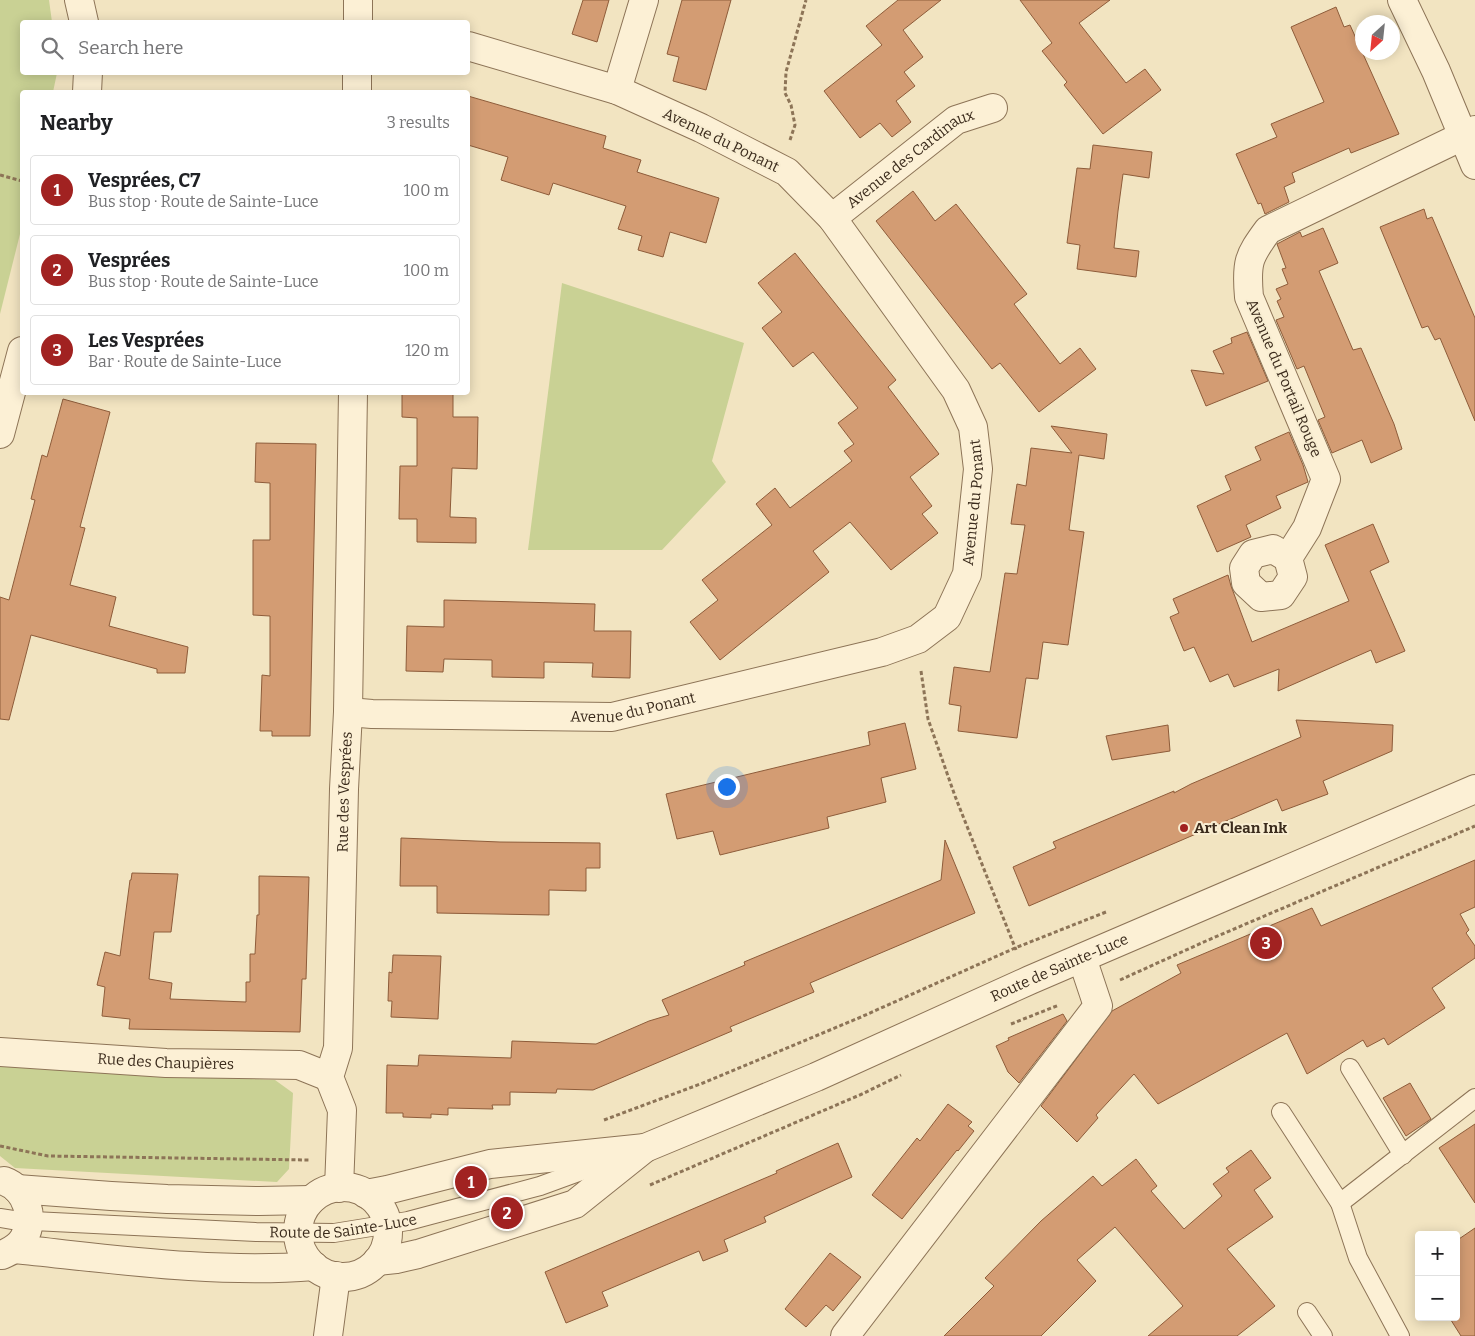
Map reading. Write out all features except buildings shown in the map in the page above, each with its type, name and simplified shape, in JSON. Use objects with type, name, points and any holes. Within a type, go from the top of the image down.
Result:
[{"type":"street","points":[[79,0],[84,20]]},
{"type":"street","points":[[617,90],[644,0]]},
{"type":"street","points":[[1402,0],[1436,71],[1469,133],[1475,165]]},
{"type":"street","name":"Avenue du Ponant","points":[[348,712],[372,714],[612,717],[882,652],[918,639],[947,617],[967,574],[978,469],[973,427],[956,390],[832,218],[787,172],[701,128],[617,90],[470,47]]},
{"type":"street","points":[[87,90],[88,75]]},
{"type":"street","points":[[357,75],[357,90]]},
{"type":"street","name":"Avenue des Cardinaux","points":[[832,218],[956,120],[993,108]]},
{"type":"street","name":"Avenue du Portail Rouge","points":[[1288,558],[1307,528],[1326,479],[1249,297],[1247,271],[1254,249],[1268,230],[1469,133]]},
{"type":"street","points":[[0,434],[20,359]]},
{"type":"street","name":"Rue des Vesprées","points":[[329,1078],[338,1048],[344,789],[348,712],[353,395]]},
{"type":"street","name":"Route de Sainte-Luce","points":[[377,1261],[418,1254],[575,1204],[645,1148],[816,1077],[1030,980],[1475,789]]},
{"type":"street","points":[[845,1336],[1098,1006],[1082,958]]},
{"type":"street","name":"Rue des Chaupières","points":[[0,1052],[166,1063],[299,1066],[329,1078]]},
{"type":"street","points":[[329,1078],[342,1110],[339,1188]]},
{"type":"street","name":"Route de Sainte-Luce","points":[[366,1194],[490,1164],[645,1148]]},
{"type":"street","name":"Route de Sainte-Luce","points":[[8,1185],[111,1196],[167,1199],[259,1202],[311,1200]]},
{"type":"street","name":"Route de Sainte-Luce","points":[[8,1185],[25,1200],[29,1221]]},
{"type":"street","points":[[7,1252],[157,1263],[325,1271],[348,1277],[359,1274],[377,1261],[384,1250],[387,1238],[387,1224],[376,1202],[366,1194],[348,1188],[339,1188],[320,1194],[311,1200],[301,1215],[298,1233],[302,1251],[325,1271],[328,1336]]},
{"type":"street","points":[[7,1252],[24,1239],[29,1221]]},
{"type":"lane","points":[[1350,1068],[1403,1155]]},
{"type":"lane","points":[[1340,1203],[1475,1098]]},
{"type":"lane","points":[[1281,1112],[1340,1203],[1358,1258],[1400,1336]]},
{"type":"lane","name":"Route de Sainte-Luce","points":[[0,1218],[256,1232],[334,1233],[408,1221],[540,1186],[645,1148]]},
{"type":"lane","points":[[1307,1312],[1323,1336]]},
{"type":"path","points":[[781,169],[795,125],[791,104],[785,93],[786,72],[806,0]]},
{"type":"path","points":[[0,175],[20,180]]},
{"type":"path","points":[[918,639],[928,719],[955,796],[1015,948],[1030,980]]},
{"type":"path","points":[[600,1121],[703,1083],[862,1017],[1015,948],[1113,909]]},
{"type":"path","points":[[0,1146],[48,1156],[340,1161]]},
{"type":"green space","points":[[0,0],[49,0],[52,20],[20,20],[20,75],[57,75],[53,90],[20,90],[20,234],[0,314]]},
{"type":"green space","points":[[562,283],[744,343],[712,461],[726,482],[662,550],[528,550]]},
{"type":"green space","points":[[0,1064],[36,1069],[275,1080],[293,1093],[289,1169],[277,1182],[15,1168],[0,1156]]},
{"type":"place","name":"Art Clean Ink","points":[[1184,828]]},
{"type":"place","name":"Les Vesprées","points":[[1266,943]]},
{"type":"place","name":"Vesprées, C7","points":[[471,1182]]},
{"type":"place","name":"Vesprées","points":[[507,1213]]}]
